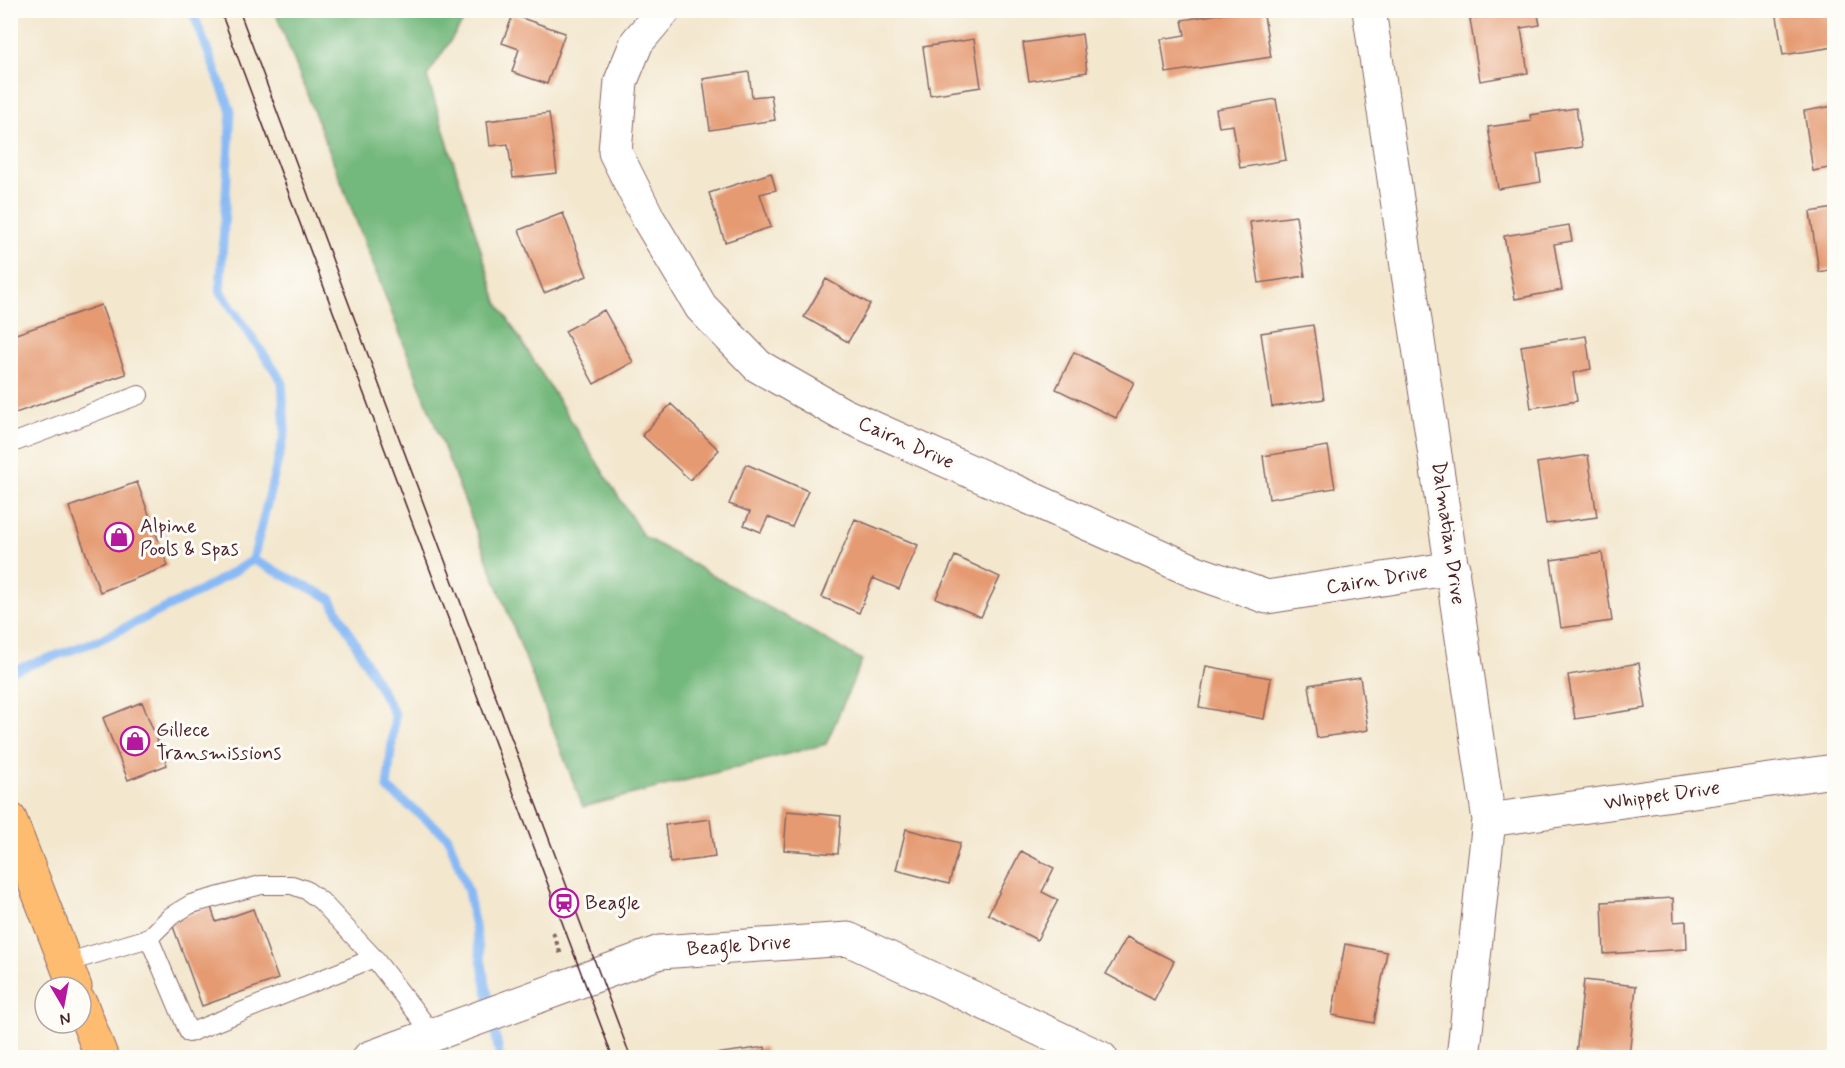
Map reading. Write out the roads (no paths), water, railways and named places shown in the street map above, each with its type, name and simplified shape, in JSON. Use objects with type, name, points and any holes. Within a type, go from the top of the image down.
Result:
[{"type":"main road","points":[[10,819],[70,975]]},
{"type":"main road","points":[[93,1035],[102,1058]]},
{"type":"street","name":"Cairn Drive","points":[[664,10],[637,42],[621,81],[615,152],[649,220],[701,307],[758,366],[842,414],[1196,572],[1267,597],[1454,568]]},
{"type":"street","name":"Dalmatian Drive","points":[[1369,10],[1454,568],[1489,820],[1463,1058]]},
{"type":"street","name":"Whippet Drive","points":[[1489,820],[1834,771]]},
{"type":"street","name":"Beagle Drive","points":[[369,1058],[445,1028],[660,952],[848,939],[1101,1058]]},
{"type":"lane","points":[[10,444],[139,395]]},
{"type":"lane","points":[[70,975],[149,938],[171,916],[191,904],[261,885],[292,885],[306,890],[321,901],[374,958],[445,1028]]},
{"type":"lane","points":[[149,938],[189,1033],[374,958]]},
{"type":"waterway","points":[[192,10],[231,111],[220,291],[282,381],[285,432],[253,560],[330,598],[395,715],[387,788],[448,837],[468,891],[500,1058]]},
{"type":"waterway","points":[[12,671],[97,641],[199,592],[253,560]]},
{"type":"tram line","points":[[220,10],[613,1058]]},
{"type":"tram line","points":[[239,10],[631,1058]]},
{"type":"place","name":"Alpine Pools & Spas","points":[[119,537]]},
{"type":"place","name":"Gillece Transmissions","points":[[135,741]]},
{"type":"place","name":"Beagle","points":[[564,903]]}]
